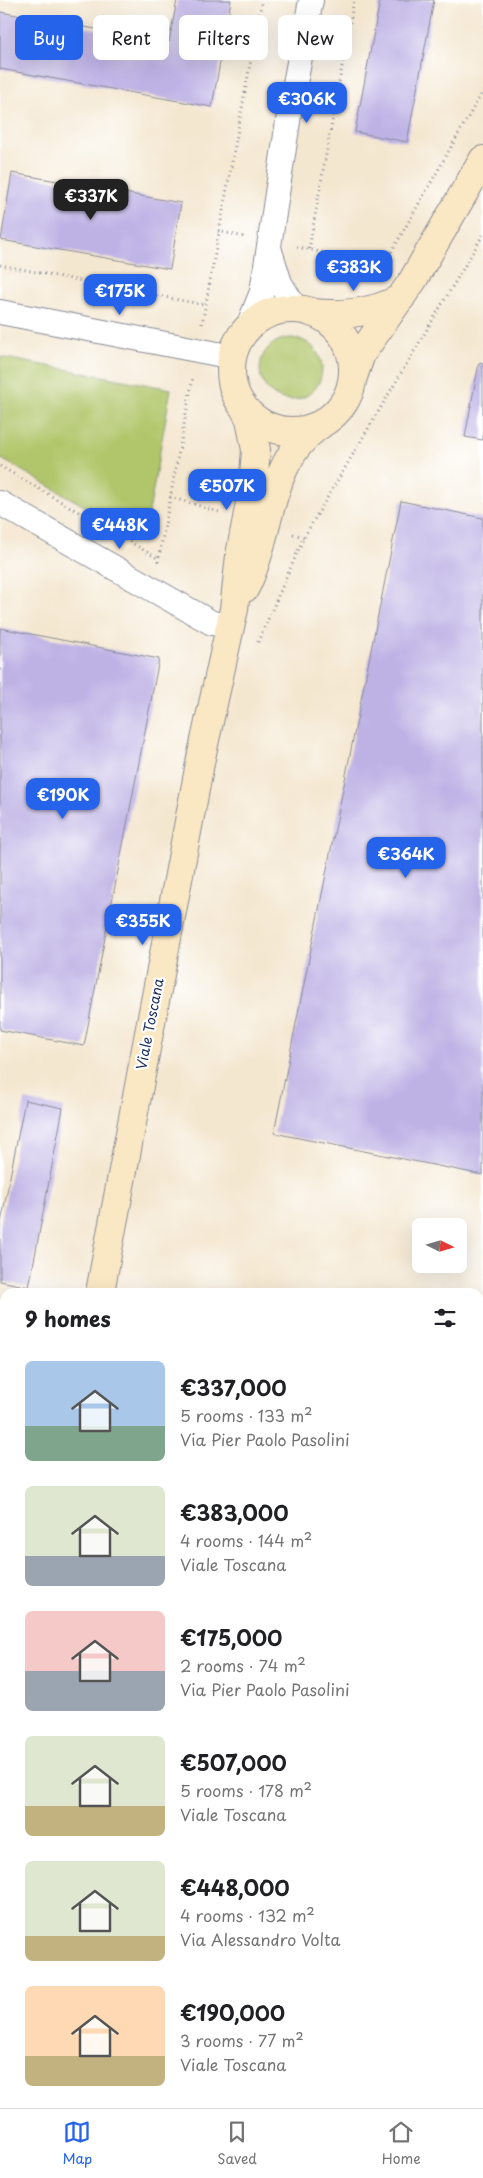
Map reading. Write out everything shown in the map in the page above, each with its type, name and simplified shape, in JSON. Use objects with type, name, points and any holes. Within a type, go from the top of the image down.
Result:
[{"type":"street","points":[[311,0],[288,115],[262,292],[233,357],[233,383],[243,406],[256,420],[277,429],[302,431],[320,425],[342,406],[361,354],[401,298],[483,160]]},
{"type":"street","points":[[269,242],[271,260],[276,273],[304,311],[331,323],[347,343],[352,361],[352,383]]},
{"type":"street","points":[[247,329],[265,316],[284,310],[348,314],[377,308],[401,298]]},
{"type":"street","points":[[0,312],[233,357]]},
{"type":"street","name":"Viale Toscana","points":[[101,1288],[177,882],[232,618],[240,555],[257,461],[253,430],[243,406]]},
{"type":"street","name":"Viale Toscana","points":[[232,618],[255,566],[271,507],[285,467],[299,443],[320,425]]},
{"type":"street","points":[[0,503],[147,588],[212,623],[232,618]]},
{"type":"path","points":[[147,588],[159,558],[262,0]]},
{"type":"path","points":[[308,248],[354,0]]},
{"type":"path","points":[[384,265],[483,91]]},
{"type":"path","points":[[218,231],[308,248],[390,268]]},
{"type":"path","points":[[258,643],[304,537],[483,236]]},
{"type":"path","points":[[0,265],[205,305]]},
{"type":"path","points":[[0,466],[159,558]]},
{"type":"path","points":[[170,498],[226,514]]},
{"type":"green space","points":[[285,338],[297,338],[313,347],[320,357],[322,369],[320,381],[313,391],[297,400],[285,400],[274,395],[265,386],[260,375],[260,363],[265,352],[274,343]]},
{"type":"green space","points":[[0,357],[171,389],[144,540],[0,458]]},
{"type":"building","points":[[177,0],[231,0],[228,15],[179,15],[179,60],[220,60],[212,107],[0,69],[0,12],[17,15],[15,15],[15,60],[83,60],[83,27],[93,29],[93,60],[169,60],[169,42]]},
{"type":"building","points":[[380,0],[434,0],[407,142],[355,132]]},
{"type":"building","points":[[12,173],[181,203],[170,269],[1,240]]},
{"type":"building","points":[[479,363],[483,364],[483,440],[465,437]]},
{"type":"building","points":[[401,501],[483,518],[483,1175],[274,1133]]},
{"type":"building","points":[[0,628],[159,659],[84,1046],[0,1030]]},
{"type":"building","points":[[25,1100],[63,1108],[29,1287],[0,1281],[0,1228]]}]
